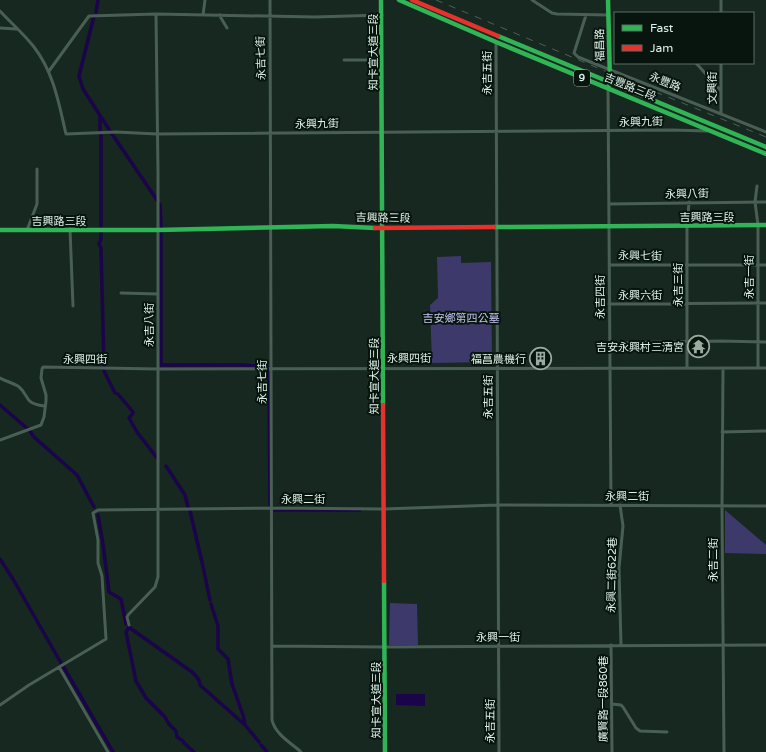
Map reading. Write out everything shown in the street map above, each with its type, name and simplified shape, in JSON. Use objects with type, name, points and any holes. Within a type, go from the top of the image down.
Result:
[{"type":"street","points":[[203,15],[205,0]]},
{"type":"street","name":"永吉七街","points":[[270,0],[272,720],[273,726],[301,752]]},
{"type":"street","name":"知卡宣大道三段","points":[[381,0],[385,752]]},
{"type":"street","name":"吉豐路三段","points":[[399,0],[766,154]]},
{"type":"street","name":"吉豐路三段","points":[[412,0],[766,147]]},
{"type":"street","points":[[532,0],[552,13],[562,15],[608,15]]},
{"type":"street","name":"福昌路","points":[[608,0],[610,82],[608,88]]},
{"type":"street","points":[[721,0],[721,12]]},
{"type":"street","name":"永興九街","points":[[0,12],[34,47],[49,71],[56,90],[66,134],[116,132],[157,134],[271,134],[711,131]]},
{"type":"street","points":[[49,71],[89,16],[156,14],[270,16],[382,15]]},
{"type":"street","name":"永吉八街","points":[[129,625],[127,617],[155,588],[158,577],[159,509],[156,14]]},
{"type":"street","points":[[220,15],[227,28]]},
{"type":"street","name":"永豐路","points":[[586,15],[574,53],[578,57],[766,132]]},
{"type":"street","points":[[0,28],[17,29]]},
{"type":"street","name":"永吉五街","points":[[496,42],[499,752]]},
{"type":"street","points":[[344,60],[382,60]]},
{"type":"street","points":[[697,64],[721,91]]},
{"type":"street","name":"文興街","points":[[721,64],[721,114]]},
{"type":"street","name":"永吉四街","points":[[608,88],[611,505]]},
{"type":"street","points":[[27,230],[37,204],[38,169]]},
{"type":"street","name":"永吉一街","points":[[757,186],[755,202],[758,225],[758,367]]},
{"type":"street","name":"永吉三街","points":[[687,367],[687,226],[689,202]]},
{"type":"street","name":"永興八街","points":[[609,204],[766,202]]},
{"type":"street","name":"吉興路三段","points":[[0,230],[158,230],[333,226],[382,228],[766,225]]},
{"type":"street","points":[[70,230],[73,306]]},
{"type":"street","name":"永興七街","points":[[609,265],[766,265]]},
{"type":"street","points":[[121,293],[158,294]]},
{"type":"street","name":"永興六街","points":[[609,304],[766,303]]},
{"type":"street","points":[[610,344],[766,342]]},
{"type":"street","name":"永興四街","points":[[44,406],[46,395],[40,378],[42,368],[44,367],[158,369],[383,367],[766,368]]},
{"type":"street","name":"永吉二街","points":[[723,369],[722,507],[724,752]]},
{"type":"street","points":[[0,378],[18,386],[30,402],[35,405],[44,406],[44,417],[41,425],[0,440]]},
{"type":"street","points":[[722,432],[766,432]]},
{"type":"street","name":"永興二街","points":[[0,706],[29,685],[106,639],[102,576],[98,563],[98,540],[93,513],[104,510],[272,508],[384,509],[497,505],[766,506]]},
{"type":"street","name":"永興二街622巷","points":[[620,505],[623,526],[619,568],[621,645]]},
{"type":"street","name":"永興一街","points":[[272,646],[385,647],[723,644],[766,645]]},
{"type":"street","name":"廣賢路一段860巷","points":[[611,645],[612,752]]},
{"type":"street","points":[[60,667],[108,752]]},
{"type":"street","points":[[612,704],[623,706],[636,728],[640,731],[667,732]]},
{"type":"green space","name":"吉安鄉第四公墓","points":[[461,256],[461,263],[491,262],[492,362],[432,363],[430,305],[438,298],[437,257]]},
{"type":"green space","points":[[725,510],[766,545],[766,554],[725,553]]},
{"type":"green space","points":[[390,603],[417,604],[418,645],[389,645]]},
{"type":"shaded area","points":[[396,694],[425,694],[425,706],[396,705]]},
{"type":"waterway","points":[[96,12],[98,0]]},
{"type":"waterway","points":[[94,16],[79,76],[83,89],[110,131]]},
{"type":"waterway","points":[[100,116],[100,131]]},
{"type":"waterway","points":[[112,134],[157,200]]},
{"type":"waterway","points":[[101,135],[101,226]]},
{"type":"waterway","points":[[160,204],[161,226]]},
{"type":"waterway","points":[[101,232],[99,244],[101,248],[104,367]]},
{"type":"waterway","points":[[161,232],[161,365],[243,365],[269,367]]},
{"type":"waterway","points":[[104,371],[115,393]]},
{"type":"waterway","points":[[269,371],[270,505]]},
{"type":"waterway","points":[[118,394],[133,412],[129,418],[137,432],[157,458]]},
{"type":"waterway","points":[[0,405],[29,430]]},
{"type":"waterway","points":[[30,431],[34,437],[77,475],[94,507]]},
{"type":"waterway","points":[[166,466],[185,495],[188,507]]},
{"type":"waterway","points":[[274,510],[360,510]]},
{"type":"waterway","points":[[190,511],[210,600]]},
{"type":"waterway","points":[[98,515],[109,592],[121,599],[126,624]]},
{"type":"waterway","points":[[0,559],[61,663]]},
{"type":"waterway","points":[[211,604],[218,626],[218,649],[228,659],[232,684],[245,725]]},
{"type":"waterway","points":[[129,627],[126,632],[136,681],[146,698],[165,717],[176,731],[177,737],[194,752]]},
{"type":"waterway","points":[[130,628],[192,672],[199,679],[200,685],[245,725],[259,742]]},
{"type":"waterway","points":[[63,666],[113,752]]},
{"type":"waterway","points":[[261,745],[267,752]]},
{"type":"railway","points":[[436,0],[766,137]]},
{"type":"traffic: fast","points":[[381,0],[383,405]]},
{"type":"traffic: fast","points":[[399,0],[766,154]]},
{"type":"traffic: fast","points":[[608,0],[610,82],[608,88]]},
{"type":"traffic: fast","points":[[498,36],[766,147]]},
{"type":"traffic: fast","points":[[494,227],[766,225]]},
{"type":"traffic: fast","points":[[0,230],[158,230],[333,226],[375,228]]},
{"type":"traffic: fast","points":[[384,581],[385,752]]},
{"type":"traffic: jam","points":[[412,0],[498,36]]},
{"type":"traffic: jam","points":[[375,228],[494,227]]},
{"type":"traffic: jam","points":[[383,405],[384,581]]},
{"type":"place","name":"吉安永興村三清宮","points":[[699,347]]},
{"type":"place","name":"福菖農機行","points":[[541,359]]}]
